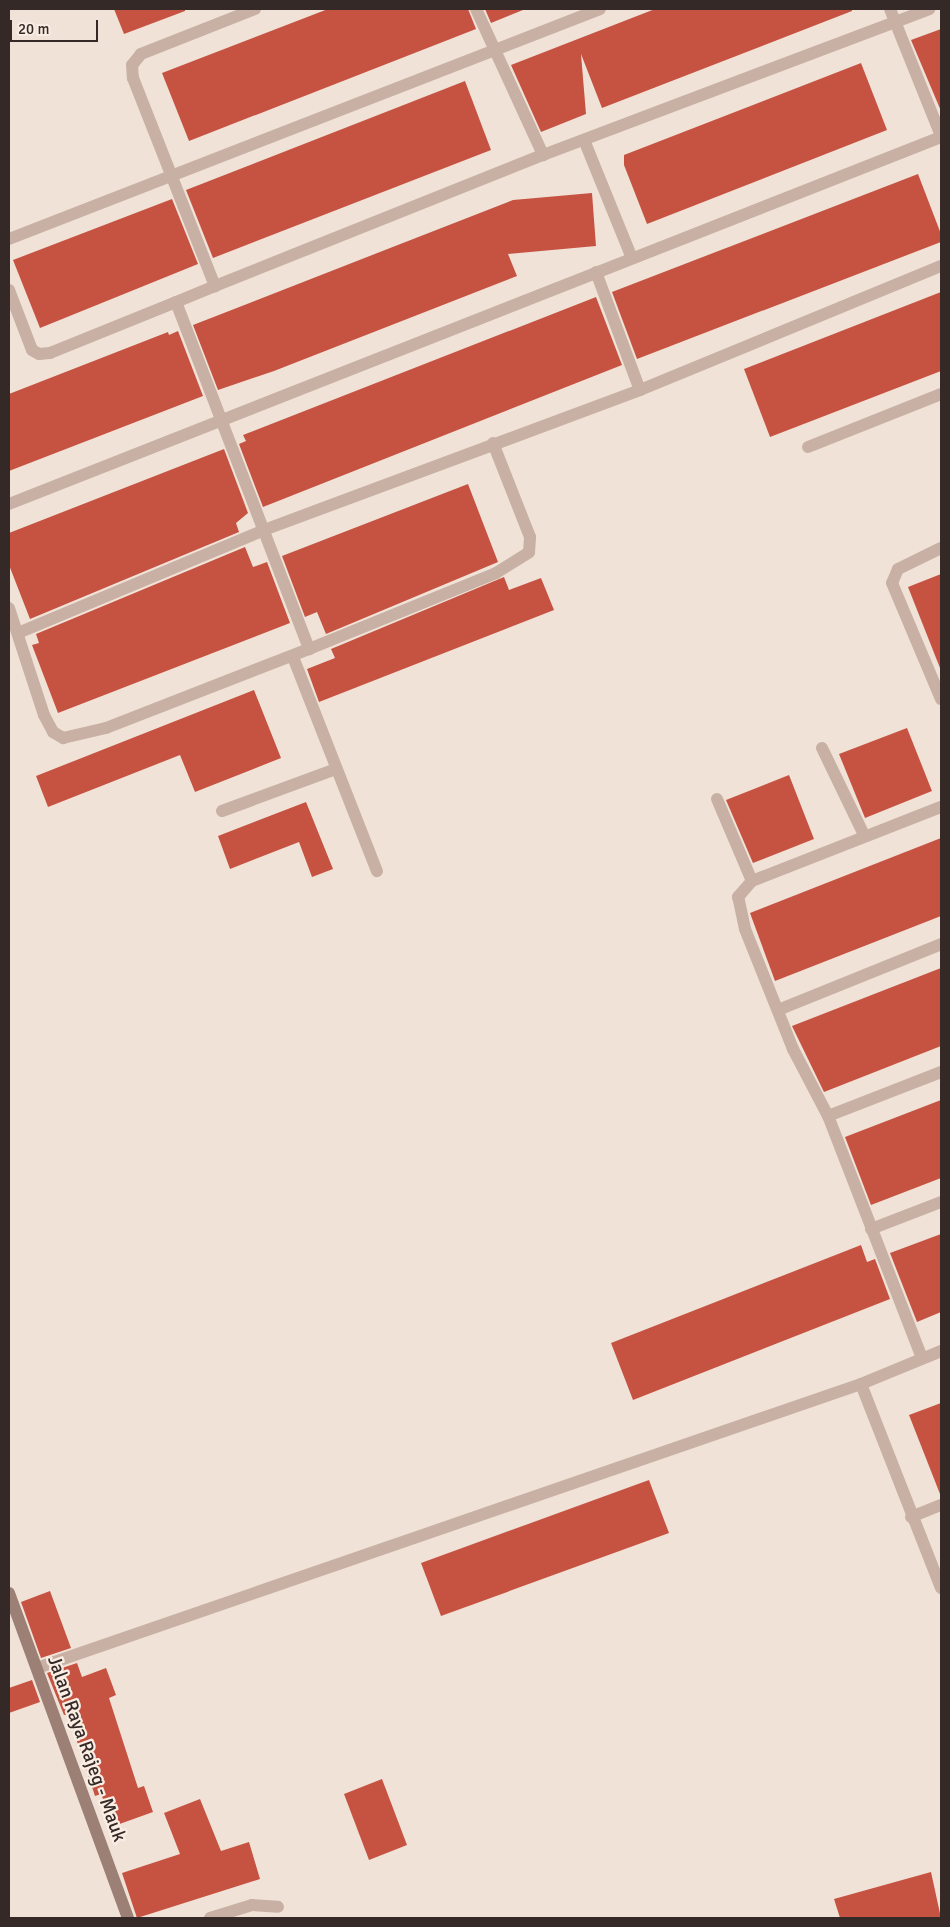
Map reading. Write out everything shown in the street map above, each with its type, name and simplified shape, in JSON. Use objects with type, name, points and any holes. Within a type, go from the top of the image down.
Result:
[{"type":"main road","name":"Jalan Raya Rajeg - Mauk","points":[[9,1593],[128,1918]]},
{"type":"street","points":[[215,286],[133,78],[132,65],[141,54],[255,9]]},
{"type":"street","points":[[476,9],[544,155]]},
{"type":"street","points":[[9,238],[171,174],[496,51],[600,9]]},
{"type":"street","points":[[9,504],[220,418],[941,137],[890,9]]},
{"type":"street","points":[[9,290],[32,350],[39,354],[50,353],[544,155],[929,9]]},
{"type":"street","points":[[584,140],[632,258]]},
{"type":"street","points":[[18,633],[264,530],[493,443],[640,390],[941,266]]},
{"type":"street","points":[[596,272],[640,390]]},
{"type":"street","points":[[176,302],[309,649]]},
{"type":"street","points":[[808,447],[941,394]]},
{"type":"street","points":[[9,608],[44,715],[53,732],[63,738],[106,728],[293,657],[496,573],[529,552],[530,537],[493,443]]},
{"type":"street","points":[[941,548],[906,564],[893,576],[892,583],[937,679],[941,699]]},
{"type":"street","points":[[293,657],[377,871]]},
{"type":"street","points":[[822,748],[864,835]]},
{"type":"street","points":[[222,811],[336,769]]},
{"type":"street","points":[[717,799],[752,880]]},
{"type":"street","points":[[922,1358],[870,1229],[828,1116],[793,1049],[739,909],[738,897],[752,880],[864,835],[941,807]]},
{"type":"street","points":[[778,1010],[941,944]]},
{"type":"street","points":[[828,1116],[941,1072]]},
{"type":"street","points":[[870,1229],[941,1202]]},
{"type":"street","points":[[37,1668],[861,1384],[941,1351]]},
{"type":"street","points":[[861,1384],[911,1517],[941,1588]]},
{"type":"street","points":[[911,1517],[941,1505]]},
{"type":"street","points":[[210,1918],[252,1905],[278,1907]]},
{"type":"building","points":[[114,9],[185,9],[185,11],[124,34]]},
{"type":"building","points":[[328,9],[468,9],[476,29],[189,141],[162,73]]},
{"type":"building","points":[[485,9],[523,9],[523,10],[491,23]]},
{"type":"building","points":[[655,9],[852,9],[852,11],[602,108],[581,54],[586,114],[541,132],[511,65]]},
{"type":"building","points":[[941,29],[941,111],[911,40]]},
{"type":"building","points":[[861,63],[887,130],[647,224],[624,165],[624,155]]},
{"type":"building","points":[[465,81],[491,150],[213,258],[186,190]]},
{"type":"building","points":[[918,174],[941,234],[941,242],[637,359],[612,292]]},
{"type":"building","points":[[592,193],[596,246],[508,254],[517,276],[274,371],[218,390],[193,325],[513,200]]},
{"type":"building","points":[[172,199],[198,264],[40,328],[13,260]]},
{"type":"building","points":[[941,292],[941,371],[770,437],[744,369]]},
{"type":"building","points":[[596,297],[622,365],[263,507],[239,444],[246,441],[243,435]]},
{"type":"building","points":[[178,331],[203,396],[9,471],[9,394],[168,332],[169,335]]},
{"type":"building","points":[[224,449],[248,513],[236,523],[239,532],[30,619],[9,565],[9,533]]},
{"type":"building","points":[[468,484],[498,562],[326,634],[317,612],[305,617],[282,556]]},
{"type":"building","points":[[245,547],[253,567],[267,562],[290,623],[58,713],[32,645],[39,643],[36,634]]},
{"type":"building","points":[[941,574],[941,668],[940,668],[908,587]]},
{"type":"building","points":[[504,577],[509,590],[541,578],[554,610],[319,702],[307,669],[335,658],[331,649]]},
{"type":"building","points":[[254,690],[281,758],[195,792],[180,755],[48,807],[36,776]]},
{"type":"building","points":[[907,728],[932,791],[865,818],[839,754]]},
{"type":"building","points":[[789,775],[814,839],[753,863],[726,800]]},
{"type":"building","points":[[306,802],[333,869],[312,877],[299,842],[230,869],[218,836]]},
{"type":"building","points":[[941,838],[941,916],[775,981],[750,913]]},
{"type":"building","points":[[941,968],[941,1046],[824,1092],[792,1026]]},
{"type":"building","points":[[941,1100],[941,1178],[871,1205],[845,1137]]},
{"type":"building","points":[[941,1234],[941,1312],[917,1322],[890,1253]]},
{"type":"building","points":[[861,1245],[867,1262],[875,1259],[890,1299],[633,1400],[611,1343]]},
{"type":"building","points":[[941,1403],[941,1493],[940,1494],[909,1415]]},
{"type":"building","points":[[649,1480],[669,1533],[441,1616],[421,1563]]},
{"type":"building","points":[[50,1591],[71,1648],[41,1658],[21,1602]]},
{"type":"building","points":[[77,1663],[82,1677],[106,1668],[116,1695],[109,1698],[138,1788],[144,1786],[153,1812],[114,1826],[101,1794],[95,1796],[68,1714],[64,1715],[47,1673]]},
{"type":"building","points":[[32,1680],[40,1702],[9,1713],[9,1688]]},
{"type":"building","points":[[382,1779],[407,1845],[369,1860],[344,1794]]},
{"type":"building","points":[[200,1799],[221,1851],[249,1842],[260,1879],[137,1918],[122,1873],[180,1854],[164,1813]]},
{"type":"building","points":[[931,1872],[941,1918],[840,1918],[834,1899]]}]
